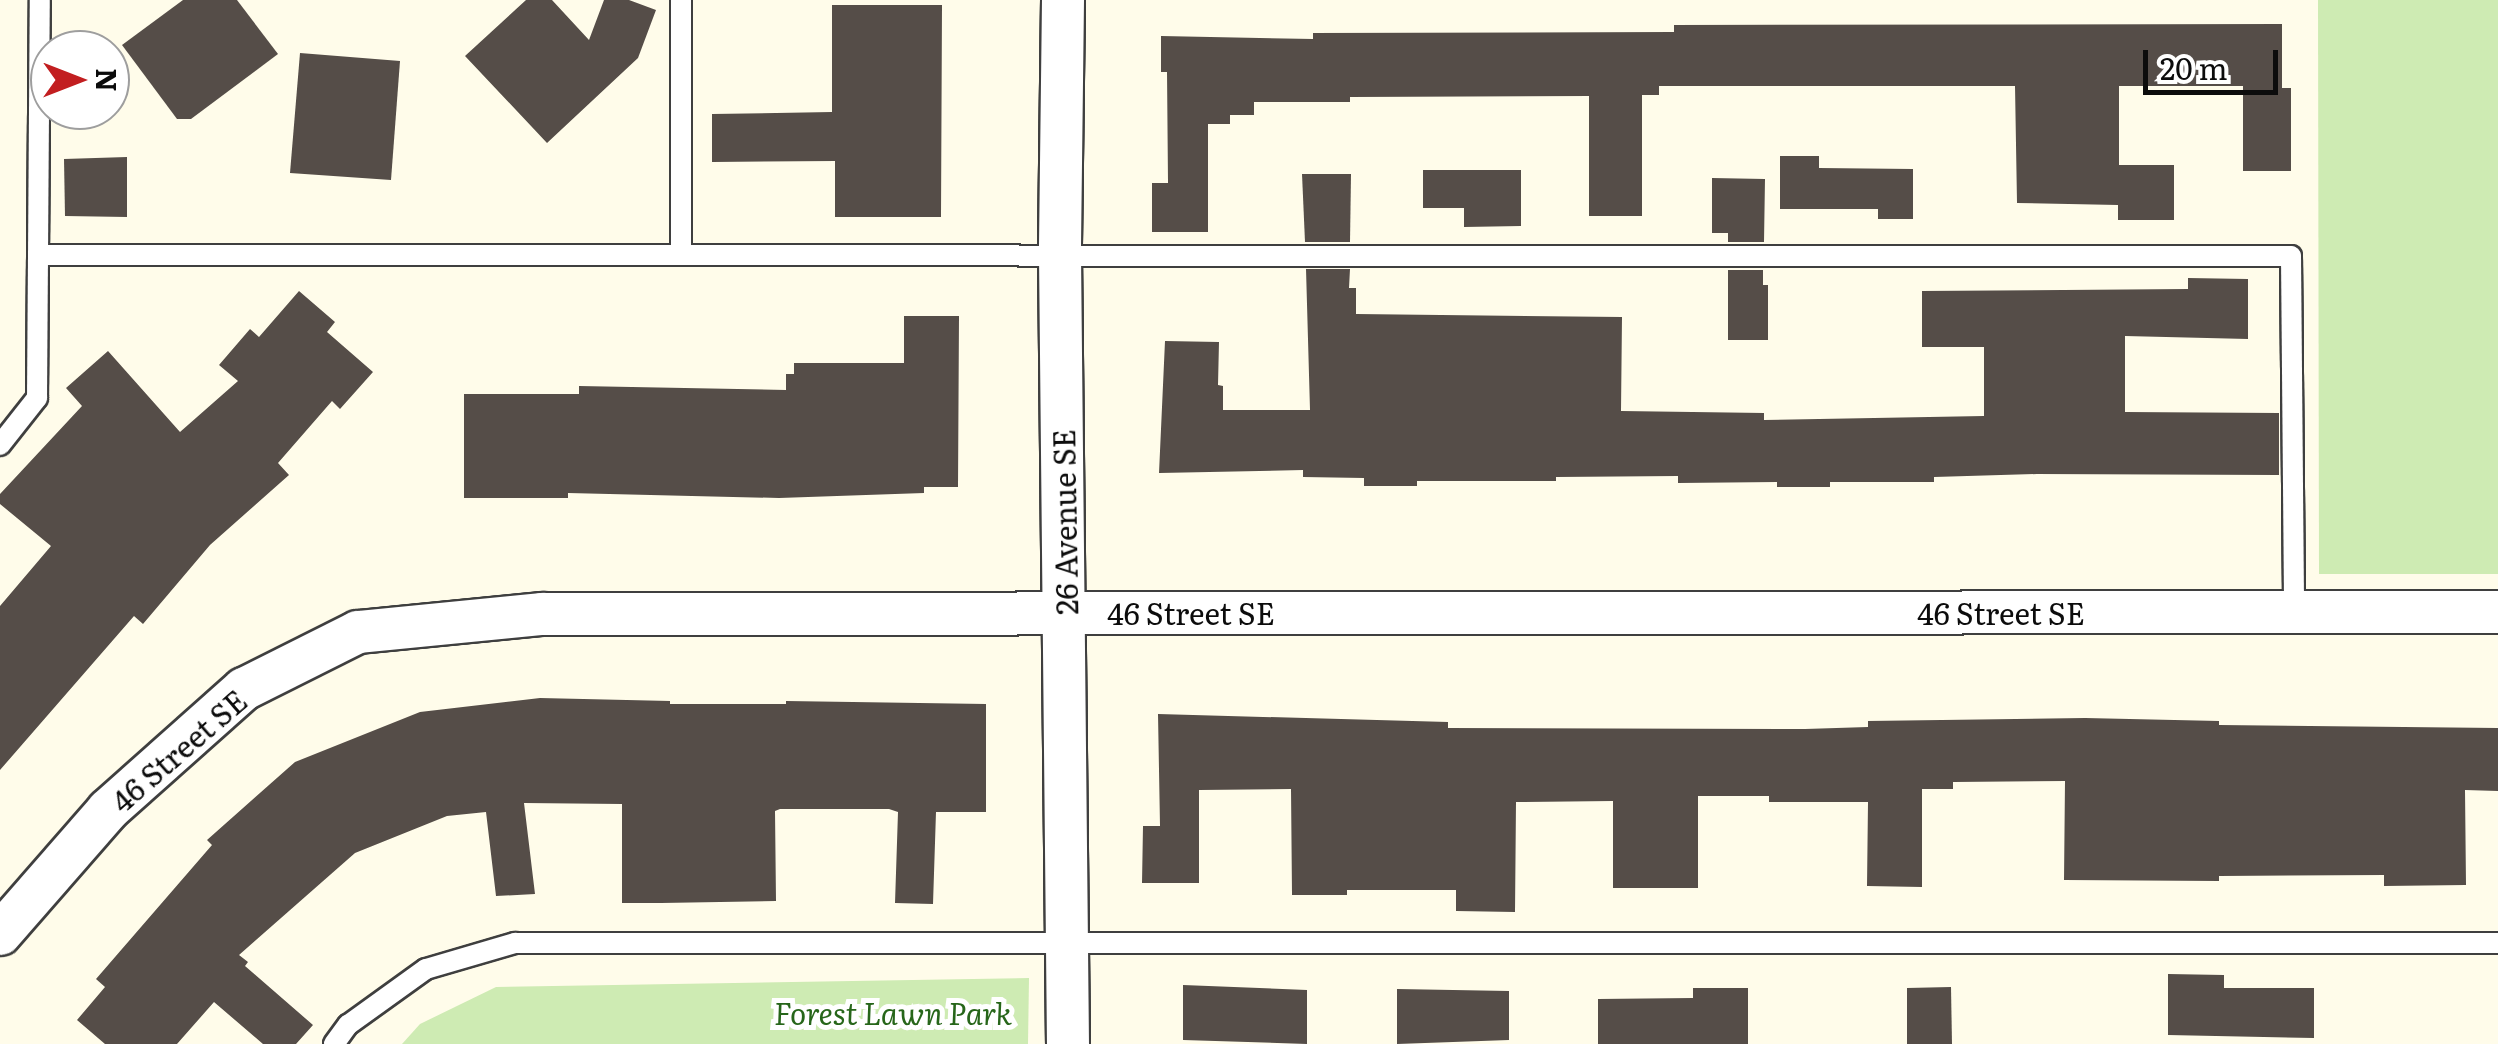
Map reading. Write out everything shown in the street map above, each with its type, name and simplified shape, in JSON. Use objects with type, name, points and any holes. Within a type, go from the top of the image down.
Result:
[{"type":"street","name":"26 Avenue SE","points":[[1062,0],[1060,256],[1068,1044]]},
{"type":"street","name":"46 Street SE","points":[[0,934],[108,810],[244,689],[358,632],[542,614],[2498,612]]},
{"type":"lane","points":[[0,446],[38,398],[40,0]]},
{"type":"lane","points":[[681,0],[681,256]]},
{"type":"lane","points":[[38,254],[2291,256],[2294,612]]},
{"type":"lane","points":[[334,1044],[348,1025],[426,969],[515,943],[2498,943]]},
{"type":"green space","points":[[2318,0],[2498,0],[2498,574],[2319,574]]},
{"type":"green space","name":"Forest Lawn Park","points":[[1029,978],[1028,1044],[402,1044],[420,1024],[496,987]]},
{"type":"building","points":[[183,0],[237,0],[278,54],[191,119],[177,119],[130,56],[130,39]]},
{"type":"building","points":[[526,0],[552,0],[589,40],[604,0],[629,0],[656,10],[638,58],[547,143],[465,56]]},
{"type":"building","points":[[832,5],[942,5],[941,217],[835,217],[835,161],[712,162],[712,114],[832,112]]},
{"type":"building","points":[[2282,24],[2282,88],[2291,88],[2291,171],[2243,171],[2243,86],[2119,86],[2119,165],[2174,165],[2174,220],[2118,220],[2118,205],[2017,203],[2015,86],[1659,86],[1659,95],[1642,95],[1642,216],[1589,216],[1589,96],[1350,97],[1350,102],[1254,102],[1254,115],[1230,115],[1230,124],[1208,124],[1208,232],[1152,232],[1152,183],[1168,183],[1167,72],[1161,72],[1161,36],[1313,39],[1313,33],[1674,32],[1674,25]]},
{"type":"building","points":[[300,53],[400,61],[391,180],[290,173]]},
{"type":"building","points":[[1780,156],[1819,156],[1819,168],[1913,169],[1913,219],[1878,219],[1878,209],[1780,209]]},
{"type":"building","points":[[127,157],[127,217],[65,216],[64,159]]},
{"type":"building","points":[[1423,170],[1521,170],[1521,226],[1464,227],[1464,208],[1423,208]]},
{"type":"building","points":[[1302,174],[1351,174],[1350,242],[1305,242]]},
{"type":"building","points":[[1712,178],[1765,179],[1764,242],[1728,242],[1728,233],[1712,233]]},
{"type":"building","points":[[1306,269],[1350,269],[1349,288],[1356,288],[1356,314],[1622,317],[1621,411],[1764,413],[1764,420],[1984,416],[1984,347],[1922,347],[1922,291],[2188,289],[2188,278],[2248,279],[2248,339],[2125,336],[2125,412],[2279,413],[2279,475],[2037,474],[1777,487],[1777,482],[1678,483],[1678,476],[1417,481],[1417,486],[1364,486],[1364,478],[1303,477],[1303,470],[1159,473],[1165,341],[1219,342],[1218,385],[1223,386],[1223,410],[1310,410]]},
{"type":"building","points":[[1728,270],[1763,270],[1763,285],[1768,285],[1768,340],[1728,340]]},
{"type":"building","points":[[299,291],[335,322],[327,332],[373,372],[340,409],[332,401],[278,463],[289,475],[210,545],[143,624],[134,616],[0,770],[0,606],[51,546],[0,504],[0,494],[82,406],[66,388],[108,351],[180,432],[238,381],[219,365],[250,329],[259,337]]},
{"type":"building","points":[[904,316],[959,316],[958,487],[924,487],[924,493],[779,498],[568,493],[568,498],[464,498],[464,394],[579,394],[579,386],[786,390],[786,374],[794,374],[794,363],[904,363]]},
{"type":"building","points":[[540,698],[670,704],[986,704],[986,812],[936,812],[933,904],[895,903],[898,812],[889,809],[775,811],[776,901],[661,903],[622,903],[622,804],[524,803],[535,894],[496,896],[486,812],[447,816],[355,853],[239,955],[248,962],[245,966],[313,1025],[296,1044],[263,1044],[214,1002],[177,1044],[105,1044],[77,1020],[105,987],[96,979],[212,845],[207,840],[295,762],[420,712]]},
{"type":"building","points":[[1158,714],[1448,722],[1448,728],[1805,729],[1868,727],[1868,721],[2085,718],[2219,721],[2219,725],[2498,728],[2498,791],[2465,790],[2466,885],[2384,886],[2384,875],[2219,876],[2219,881],[2064,880],[2065,781],[1953,782],[1953,789],[1922,789],[1922,887],[1867,886],[1868,802],[1769,802],[1769,796],[1698,796],[1698,888],[1613,888],[1613,801],[1516,802],[1515,912],[1456,911],[1456,890],[1347,890],[1347,895],[1292,895],[1291,789],[1199,790],[1199,883],[1142,883],[1143,826],[1160,826]]},
{"type":"building","points":[[2168,974],[2224,975],[2224,988],[2314,988],[2314,1038],[2168,1035]]},
{"type":"building","points":[[1183,985],[1307,990],[1307,1044],[1183,1040]]},
{"type":"building","points":[[1951,987],[1952,1044],[1907,1044],[1907,988]]},
{"type":"building","points":[[1693,988],[1748,988],[1748,1044],[1598,1044],[1598,999],[1693,998]]},
{"type":"building","points":[[1397,989],[1509,991],[1509,1040],[1397,1044]]}]
